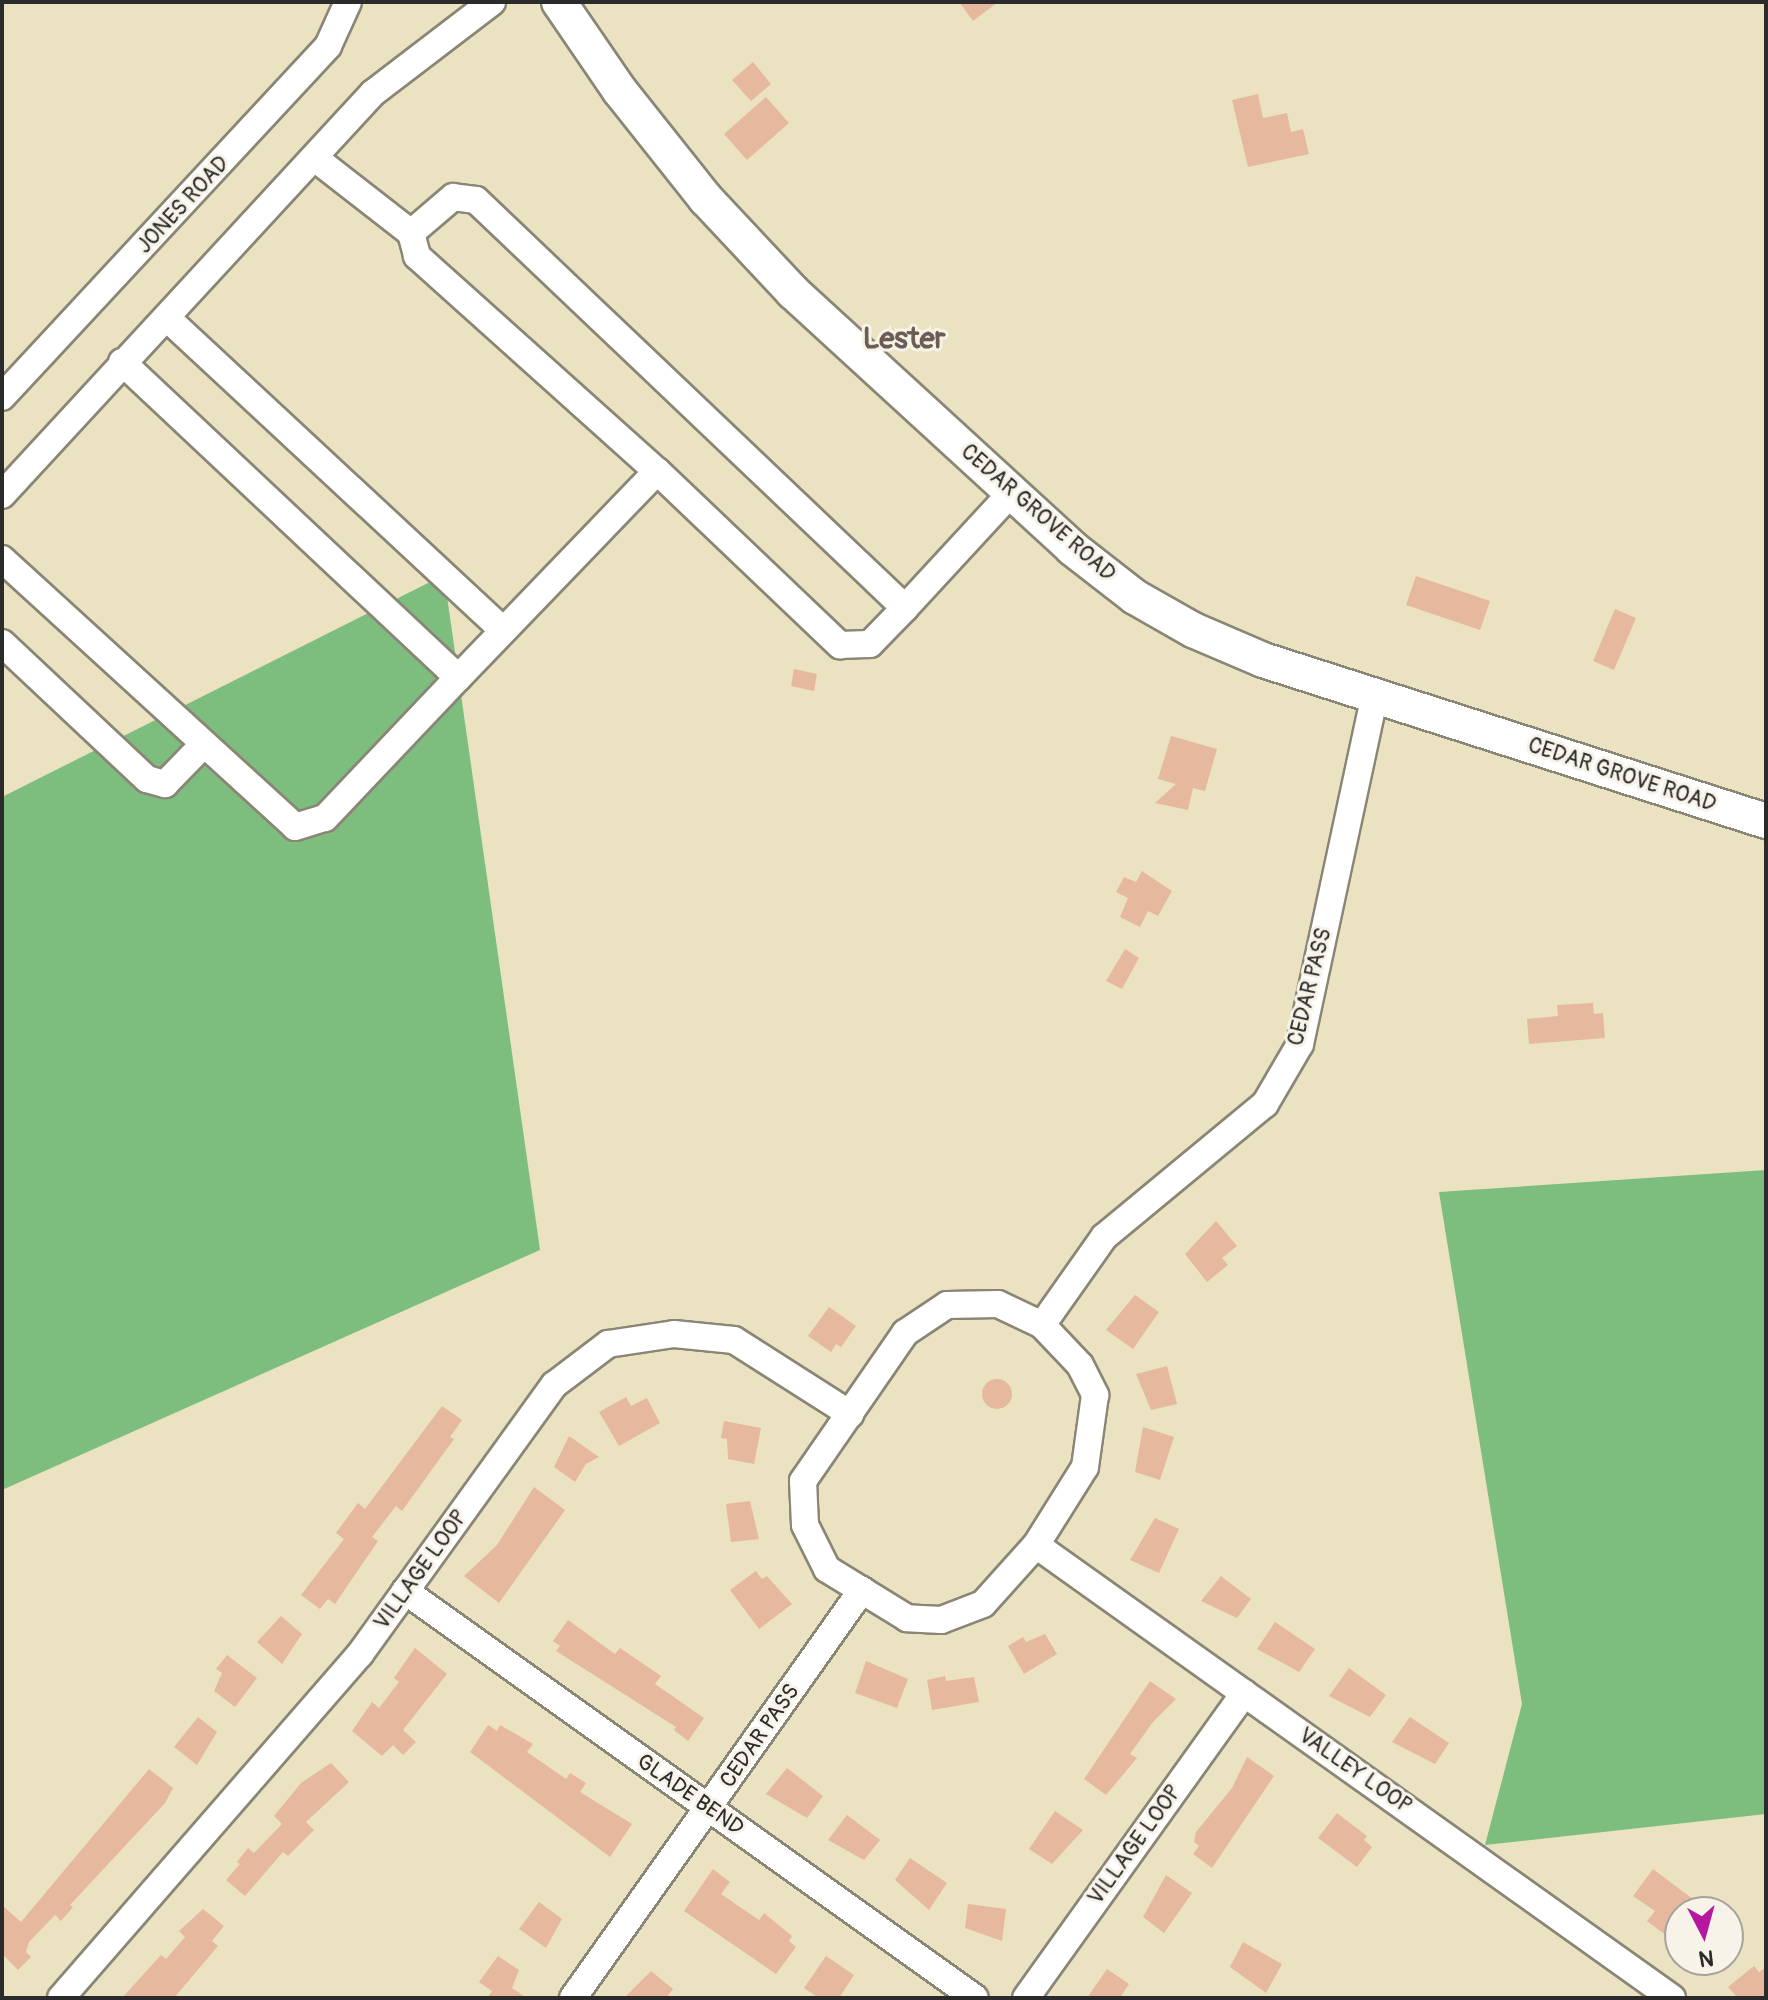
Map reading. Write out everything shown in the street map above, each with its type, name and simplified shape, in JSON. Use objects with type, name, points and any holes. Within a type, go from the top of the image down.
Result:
[{"type":"main road","name":"CEDAR GROVE ROAD","points":[[559,2],[620,91],[706,199],[793,292],[1011,493],[1110,577],[1193,630],[1263,660],[1766,821]]},
{"type":"street","name":"JONES ROAD","points":[[2,397],[328,46],[348,2]]},
{"type":"street","points":[[2,495],[122,362],[316,159],[373,93],[492,2]]},
{"type":"street","points":[[316,159],[411,233],[417,256],[657,471],[840,645],[870,644],[1011,493]]},
{"type":"street","points":[[411,233],[453,197],[476,200],[905,608]]},
{"type":"street","points":[[167,318],[503,630]]},
{"type":"street","points":[[122,362],[458,678]]},
{"type":"street","points":[[2,559],[295,827],[325,818],[657,471]]},
{"type":"street","points":[[2,643],[147,779],[165,784],[204,744]]},
{"type":"street","name":"CEDAR PASS","points":[[1042,1325],[1104,1237],[1265,1104],[1300,1044],[1375,695]]},
{"type":"street","points":[[998,1304],[1042,1325],[1080,1365],[1095,1395],[1085,1467],[1036,1545],[983,1604],[941,1620],[907,1618],[827,1569],[805,1525],[803,1481],[905,1333],[947,1305],[998,1304]]},
{"type":"street","name":"VILLAGE LOOP","points":[[61,1998],[360,1654],[554,1385],[608,1344],[674,1334],[734,1340],[850,1414]]},
{"type":"street","name":"VALLEY LOOP","points":[[1036,1545],[1672,1998]]},
{"type":"street","name":"CEDAR PASS","points":[[573,1998],[710,1809],[862,1590]]},
{"type":"street","name":"GLADE BEND","points":[[405,1591],[975,1998]]},
{"type":"street","name":"VILLAGE LOOP","points":[[1026,1998],[1244,1693]]},
{"type":"green space","points":[[444,575],[540,1250],[2,1490],[2,797]]},
{"type":"green space","points":[[1766,1170],[1766,1814],[1485,1845],[1522,1704],[1439,1192]]},
{"type":"building","points":[[959,2],[998,2],[973,21]]},
{"type":"building","points":[[753,62],[771,84],[751,101],[732,80]]},
{"type":"building","points":[[1258,94],[1263,118],[1287,113],[1291,132],[1303,129],[1309,154],[1248,167],[1232,100]]},
{"type":"building","points":[[766,97],[789,123],[747,160],[724,134]]},
{"type":"building","points":[[1416,576],[1490,601],[1480,630],[1406,605]]},
{"type":"building","points":[[1615,609],[1636,618],[1614,670],[1593,661]]},
{"type":"building","points":[[794,669],[817,674],[814,691],[791,686]]},
{"type":"building","points":[[1171,736],[1217,749],[1205,791],[1193,788],[1188,810],[1155,803],[1176,784],[1158,779]]},
{"type":"building","points":[[1142,871],[1172,891],[1158,916],[1148,911],[1140,927],[1120,917],[1128,898],[1116,892],[1124,877],[1136,882]]},
{"type":"building","points":[[1125,949],[1139,958],[1122,989],[1106,981]]},
{"type":"building","points":[[1593,1003],[1594,1014],[1603,1013],[1605,1038],[1529,1044],[1527,1019],[1558,1016],[1557,1005]]},
{"type":"building","points":[[1216,1221],[1237,1246],[1222,1258],[1228,1265],[1207,1282],[1185,1254]]},
{"type":"building","points":[[1135,1295],[1159,1312],[1133,1349],[1106,1330]]},
{"type":"building","points":[[829,1307],[856,1326],[841,1347],[836,1344],[831,1352],[808,1336]]},
{"type":"building","points":[[1167,1366],[1177,1404],[1151,1410],[1136,1374]]},
{"type":"building","points":[[997,1379],[1008,1383],[1012,1394],[1008,1405],[997,1409],[986,1405],[982,1394],[986,1383]]},
{"type":"building","points":[[626,1397],[631,1406],[647,1398],[660,1423],[619,1446],[599,1412]]},
{"type":"building","points":[[442,1406],[462,1420],[450,1437],[454,1439],[402,1511],[396,1506],[372,1537],[378,1541],[335,1604],[328,1599],[320,1609],[301,1595],[344,1539],[336,1533],[358,1503],[365,1509]]},
{"type":"building","points":[[724,1421],[761,1428],[754,1464],[728,1459],[727,1439],[721,1438]]},
{"type":"building","points":[[1143,1427],[1174,1437],[1160,1480],[1135,1472]]},
{"type":"building","points":[[569,1436],[599,1457],[586,1464],[575,1482],[554,1467]]},
{"type":"building","points":[[534,1487],[565,1510],[499,1603],[464,1576],[497,1545]]},
{"type":"building","points":[[750,1501],[759,1539],[731,1542],[726,1504]]},
{"type":"building","points":[[1155,1518],[1179,1529],[1159,1573],[1130,1560]]},
{"type":"building","points":[[756,1571],[762,1579],[767,1576],[792,1604],[759,1629],[730,1590]]},
{"type":"building","points":[[1221,1576],[1251,1599],[1237,1618],[1201,1601]]},
{"type":"building","points":[[281,1616],[302,1634],[282,1664],[257,1642]]},
{"type":"building","points":[[568,1620],[615,1654],[620,1648],[661,1676],[655,1684],[704,1718],[688,1741],[674,1730],[676,1727],[556,1651],[560,1646],[553,1641]]},
{"type":"building","points":[[1275,1622],[1315,1649],[1299,1672],[1257,1649]]},
{"type":"building","points":[[1045,1634],[1057,1654],[1024,1674],[1008,1646],[1023,1637],[1026,1642]]},
{"type":"building","points":[[415,1648],[447,1674],[403,1730],[416,1742],[403,1755],[393,1745],[382,1756],[352,1731],[372,1702],[379,1708],[399,1682],[394,1678]]},
{"type":"building","points":[[227,1655],[257,1678],[235,1707],[214,1691],[222,1673],[216,1669]]},
{"type":"building","points":[[866,1661],[908,1679],[897,1708],[855,1693]]},
{"type":"building","points":[[1349,1668],[1386,1695],[1370,1717],[1329,1696]]},
{"type":"building","points":[[945,1676],[946,1681],[974,1677],[979,1702],[932,1710],[927,1680]]},
{"type":"building","points":[[1150,1681],[1176,1699],[1153,1722],[1130,1754],[1137,1758],[1106,1795],[1084,1779]]},
{"type":"building","points":[[198,1717],[217,1732],[197,1765],[174,1747]]},
{"type":"building","points":[[1410,1717],[1449,1743],[1435,1764],[1392,1742]]},
{"type":"building","points":[[488,1725],[497,1731],[500,1725],[533,1744],[527,1752],[566,1779],[570,1773],[586,1783],[580,1792],[632,1824],[610,1857],[470,1752]]},
{"type":"building","points":[[1247,1757],[1274,1776],[1212,1868],[1193,1854],[1199,1846],[1194,1842],[1196,1832],[1232,1788]]},
{"type":"building","points":[[331,1763],[349,1782],[306,1822],[314,1830],[288,1856],[283,1852],[245,1896],[226,1880],[240,1864],[237,1862],[248,1848],[254,1853],[282,1824],[274,1816],[301,1783]]},
{"type":"building","points":[[787,1768],[823,1796],[807,1818],[766,1794]]},
{"type":"building","points":[[149,1769],[173,1788],[165,1803],[70,1905],[73,1907],[61,1921],[55,1915],[29,1942],[26,1952],[31,1957],[18,1970],[2,1954],[2,1905],[21,1922]]},
{"type":"building","points":[[1055,1811],[1083,1830],[1052,1864],[1029,1849]]},
{"type":"building","points":[[1337,1813],[1367,1836],[1364,1840],[1372,1847],[1357,1867],[1318,1838]]},
{"type":"building","points":[[847,1815],[880,1840],[864,1860],[828,1840]]},
{"type":"building","points":[[910,1858],[947,1883],[929,1910],[895,1880]]},
{"type":"building","points":[[713,1869],[730,1882],[721,1894],[759,1920],[764,1913],[792,1936],[789,1941],[796,1947],[776,1974],[684,1911]]},
{"type":"building","points":[[1653,1869],[1689,1896],[1664,1896],[1664,1934],[1647,1921],[1655,1911],[1633,1896]]},
{"type":"building","points":[[1166,1875],[1192,1893],[1164,1933],[1143,1917]]},
{"type":"building","points":[[539,1902],[562,1919],[546,1948],[519,1929]]},
{"type":"building","points":[[968,1904],[1006,1909],[1002,1941],[965,1928]]},
{"type":"building","points":[[203,1909],[224,1926],[212,1941],[218,1946],[174,1998],[122,1998],[161,1955],[166,1959],[185,1937],[179,1931]]},
{"type":"building","points":[[1243,1942],[1282,1964],[1266,1993],[1230,1967]]},
{"type":"building","points":[[498,1956],[519,1970],[512,1988],[527,1998],[487,1998],[492,1991],[479,1982]]},
{"type":"building","points":[[826,1956],[854,1975],[839,1998],[819,1998],[804,1988]]},
{"type":"building","points":[[1754,1966],[1759,1972],[1766,1967],[1766,1998],[1738,1998],[1728,1987]]},
{"type":"building","points":[[1107,1969],[1129,1984],[1120,1998],[1087,1998]]},
{"type":"building","points":[[651,1971],[673,1989],[666,1998],[624,1998]]},
{"type":"district","name":"Lester","points":[[904,339]]}]
